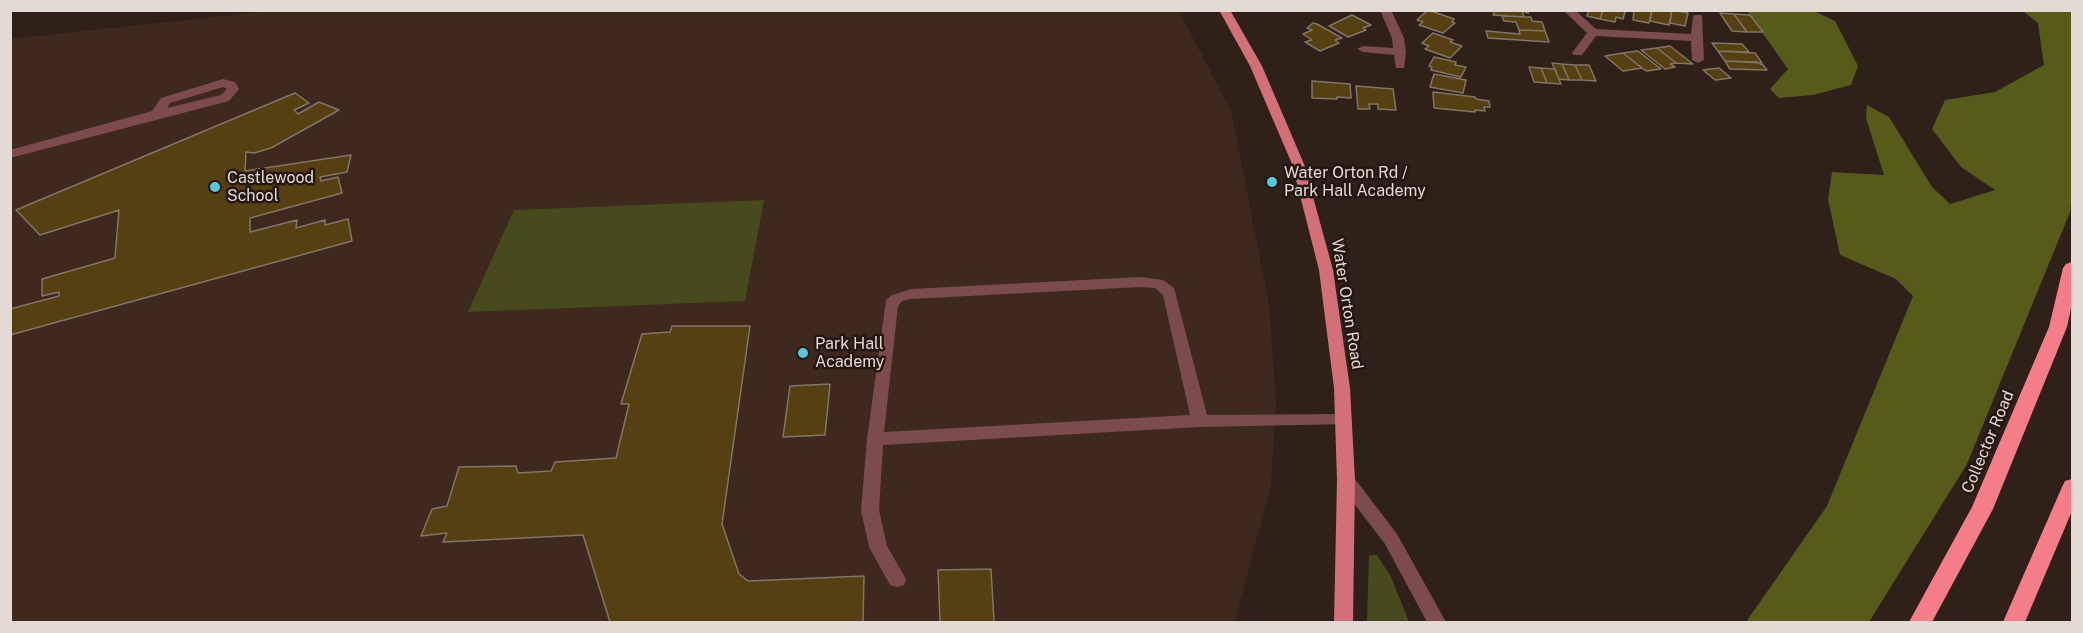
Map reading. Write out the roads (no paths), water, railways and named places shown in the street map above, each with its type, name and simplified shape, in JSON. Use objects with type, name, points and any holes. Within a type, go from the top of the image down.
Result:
[{"type":"highway","name":"Collector Road","points":[[1920,622],[1982,509],[2058,327],[2073,268]]},
{"type":"highway","points":[[2014,622],[2073,487]]},
{"type":"main road","name":"Water Orton Road","points":[[1224,10],[1256,66],[1298,164],[1326,270],[1342,388],[1344,420],[1346,480],[1344,622]]},
{"type":"street","points":[[1385,10],[1398,38],[1400,66]]},
{"type":"street","points":[[1568,10],[1593,32],[1697,38]]},
{"type":"street","points":[[1698,17],[1698,60]]},
{"type":"street","points":[[1578,52],[1593,32]]},
{"type":"street","points":[[1363,50],[1400,52]]},
{"type":"street","points":[[10,154],[156,114],[211,103],[225,98],[233,89],[231,85],[223,83],[202,88],[165,101],[156,114]]},
{"type":"street","points":[[897,579],[878,547],[870,510],[875,439],[891,304],[897,298],[911,294],[1158,282],[1167,288],[1200,421]]},
{"type":"street","points":[[875,439],[1200,421],[1344,420]]},
{"type":"street","points":[[1346,480],[1391,539],[1437,622]]},
{"type":"place","name":"Water Orton Rd / Park Hall Academy","points":[[1272,182]]},
{"type":"place","name":"Castlewood School","points":[[215,187]]},
{"type":"place","name":"Park Hall Academy","points":[[803,353]]}]
